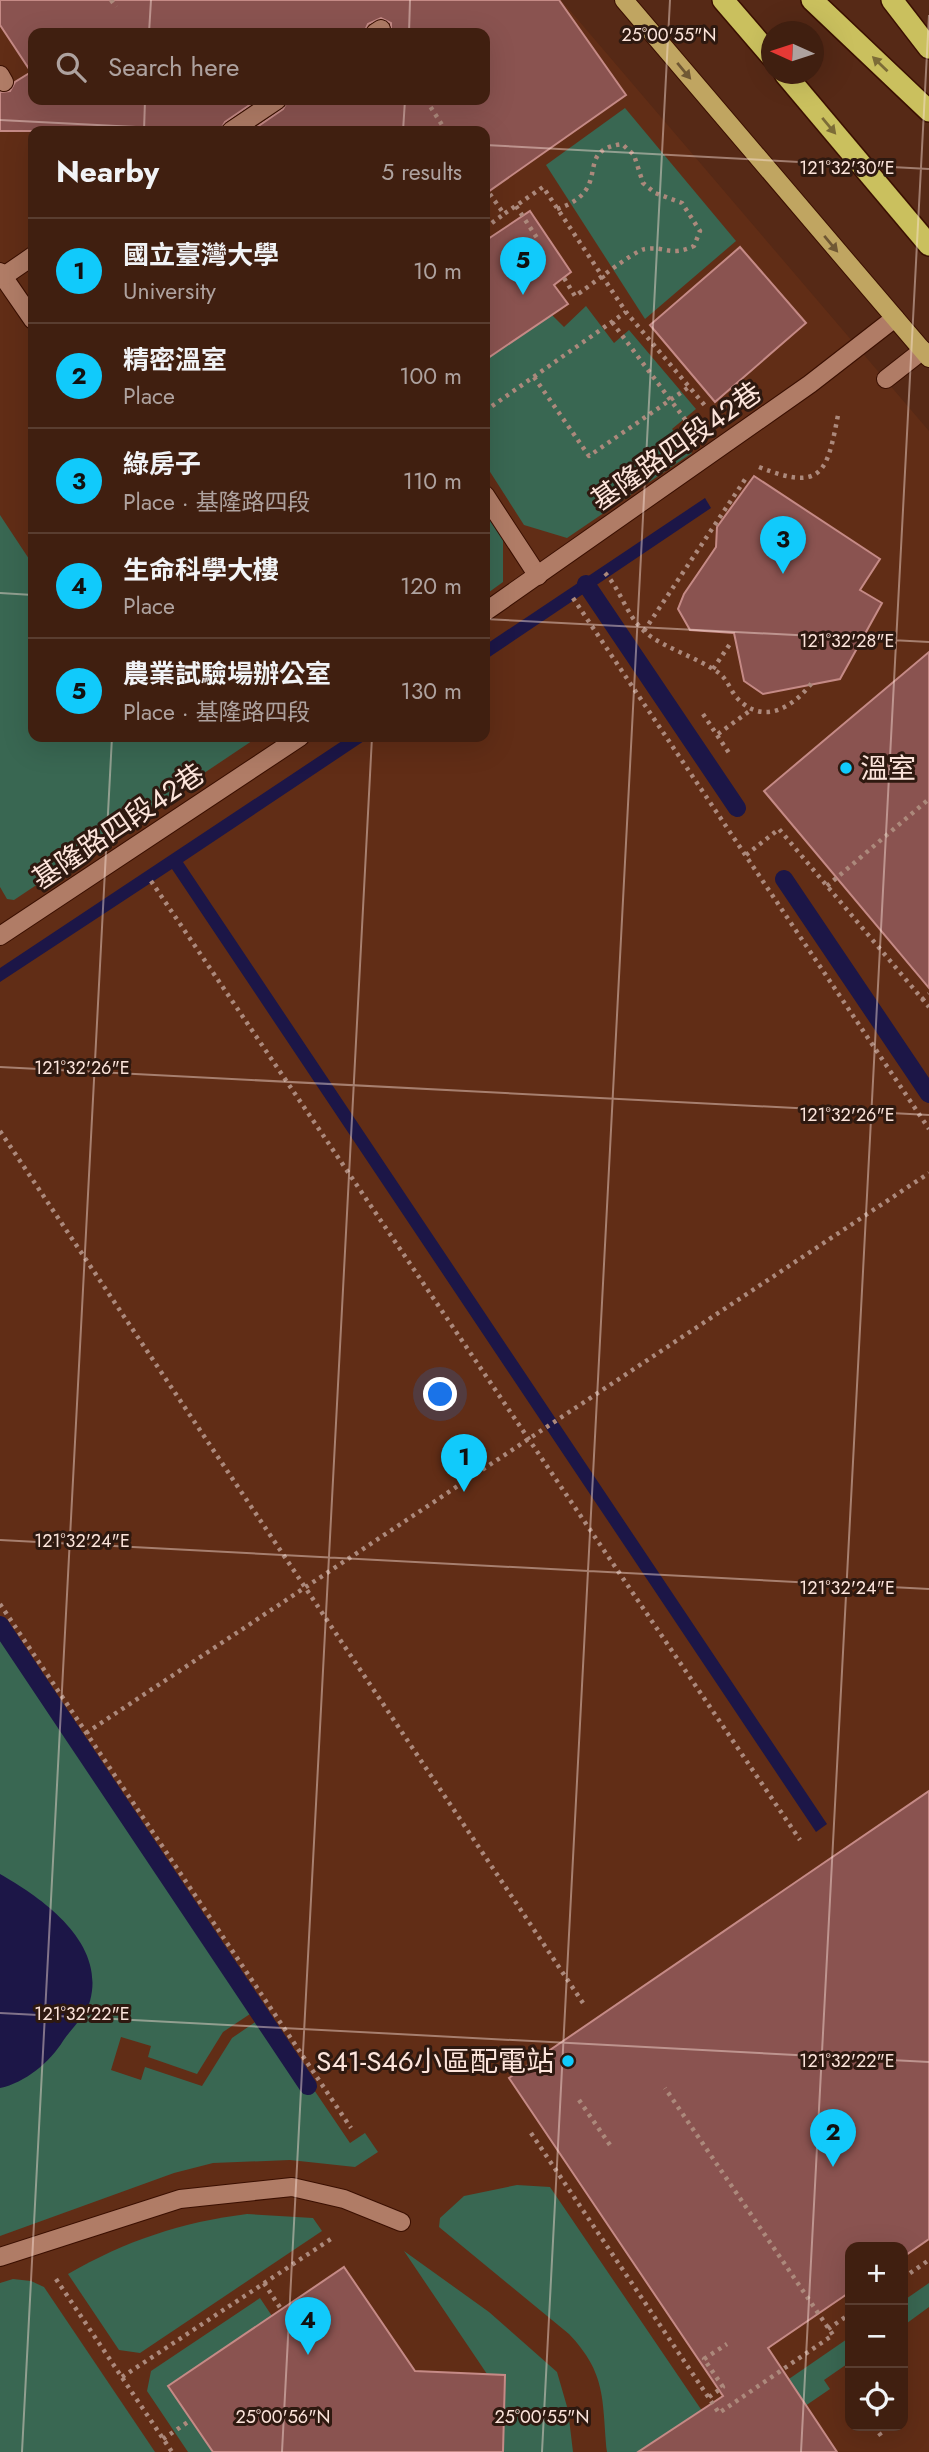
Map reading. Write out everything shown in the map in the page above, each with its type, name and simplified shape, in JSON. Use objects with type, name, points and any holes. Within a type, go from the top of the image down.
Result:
[{"type":"highway","points":[[723,0],[761,44]]},
{"type":"highway","points":[[812,0],[929,111]]},
{"type":"highway","points":[[892,0],[929,48]]},
{"type":"highway","points":[[793,84],[929,244]]},
{"type":"main road","points":[[624,0],[926,354]]},
{"type":"lane","points":[[238,126],[270,105]]},
{"type":"lane","points":[[28,259],[2,274],[28,313]]},
{"type":"lane","name":"基隆路四段42巷","points":[[490,609],[859,348],[895,318]]},
{"type":"lane","points":[[886,379],[926,354]]},
{"type":"lane","points":[[490,501],[545,571]]},
{"type":"lane","name":"基隆路四段42巷","points":[[0,936],[292,742]]},
{"type":"lane","points":[[0,2258],[180,2199],[292,2187],[344,2199],[401,2222]]},
{"type":"path","points":[[111,0],[116,7]]},
{"type":"path","points":[[429,105],[443,126]]},
{"type":"path","points":[[557,209],[575,203],[589,191],[594,159],[605,146],[622,144],[634,155],[643,183],[655,193],[682,203],[700,230],[694,246],[680,253],[646,249],[633,254],[575,296],[564,278]]},
{"type":"path","points":[[490,224],[543,187],[626,312],[733,438]]},
{"type":"path","points":[[490,194],[504,214]]},
{"type":"path","points":[[516,206],[537,238]]},
{"type":"path","points":[[490,408],[626,312]]},
{"type":"path","points":[[612,322],[689,424]]},
{"type":"path","points":[[534,377],[589,456],[689,387]]},
{"type":"path","points":[[755,465],[800,480],[818,474],[829,459],[838,415]]},
{"type":"path","points":[[644,632],[747,476]]},
{"type":"path","points":[[545,571],[746,855],[929,1129]]},
{"type":"path","points":[[614,583],[627,609],[644,632],[723,676],[737,699],[751,710],[768,712],[786,709],[801,698],[814,680]]},
{"type":"path","points":[[713,669],[732,641]]},
{"type":"path","points":[[717,734],[751,710]]},
{"type":"path","points":[[704,714],[731,756]]},
{"type":"path","points":[[827,886],[929,799]]},
{"type":"path","points":[[746,855],[779,829],[929,1007]]},
{"type":"path","points":[[130,850],[800,1840]]},
{"type":"path","points":[[922,1000],[929,994]]},
{"type":"path","points":[[0,1131],[583,2003]]},
{"type":"path","points":[[86,1733],[929,1173]]},
{"type":"path","points":[[0,1604],[351,2128]]},
{"type":"path","points":[[531,2133],[719,2413],[833,2335],[665,2088]]},
{"type":"path","points":[[579,2100],[610,2145]]},
{"type":"path","points":[[122,2377],[338,2235]]},
{"type":"path","points":[[34,2246],[172,2452]]},
{"type":"path","points":[[908,2275],[929,2260]]},
{"type":"path","points":[[264,2283],[281,2309]]},
{"type":"path","points":[[828,2329],[845,2317]]},
{"type":"path","points":[[709,2397],[723,2387],[704,2359],[727,2344]]},
{"type":"path","points":[[163,2439],[191,2420]]},
{"type":"path","points":[[877,2431],[881,2437]]},
{"type":"shaded area","points":[[0,0],[561,0],[929,431],[929,2452],[0,2452]]},
{"type":"shaded area","points":[[705,498],[711,508],[490,657],[490,642]]},
{"type":"shaded area","points":[[340,742],[363,742],[183,862],[827,1824],[816,1832],[172,869],[0,982],[0,968]]},
{"type":"shaded area","points":[[0,1874],[34,1896],[67,1924],[80,1941],[89,1960],[92,1980],[86,2011],[51,2056],[19,2082],[0,2088]]},
{"type":"green space","points":[[625,108],[736,241],[645,319],[546,165]]},
{"type":"green space","points":[[586,306],[614,343],[629,330],[696,409],[672,429],[692,453],[567,538],[524,525],[490,472],[490,357],[552,315],[564,327]]},
{"type":"green space","points":[[0,515],[28,557],[28,742],[251,742],[14,900],[7,899],[0,887]]},
{"type":"green space","points":[[490,519],[503,539],[503,582],[490,591]]},
{"type":"green space","points":[[0,1621],[259,2008],[223,2032],[197,2074],[148,2057],[151,2046],[121,2037],[111,2070],[141,2080],[145,2067],[202,2086],[232,2038],[264,2016],[350,2143],[365,2133],[378,2152],[355,2167],[290,2160],[213,2163],[174,2173],[0,2236]]},
{"type":"green space","points":[[517,2185],[550,2187],[715,2430],[845,2340],[845,2365],[824,2380],[830,2389],[738,2452],[607,2452],[600,2388],[590,2362],[581,2348],[569,2334],[439,2227],[440,2218],[464,2196]]},
{"type":"green space","points":[[247,2214],[313,2218],[322,2231],[140,2353],[119,2350],[68,2274],[111,2252],[154,2235],[200,2222]]},
{"type":"green space","points":[[404,2251],[489,2312],[557,2372],[568,2410],[573,2452],[503,2452],[505,2375],[487,2374]]},
{"type":"green space","points":[[13,2279],[31,2281],[44,2287],[155,2452],[0,2452],[0,2283]]},
{"type":"green space","points":[[929,2283],[929,2307],[908,2322],[908,2298]]},
{"type":"green space","points":[[260,2298],[272,2316],[168,2386],[213,2452],[188,2452],[147,2391],[151,2371]]},
{"type":"building","points":[[0,0],[559,0],[626,95],[490,190],[490,126],[258,126],[285,105],[490,105],[490,28],[391,28],[391,23],[381,18],[368,24],[366,28],[28,28],[28,67],[0,25]]},
{"type":"building","points":[[28,74],[28,105],[250,105],[223,126],[28,126],[28,131],[0,131],[0,92],[10,91],[15,82]]},
{"type":"building","points":[[530,211],[571,272],[554,285],[568,304],[490,357],[490,238]]},
{"type":"building","points":[[740,247],[806,323],[715,402],[650,325]]},
{"type":"building","points":[[754,476],[880,559],[860,590],[882,603],[840,679],[763,694],[744,681],[734,633],[690,630],[678,609],[684,594],[716,547],[717,527]]},
{"type":"building","points":[[929,652],[929,988],[764,791]]},
{"type":"building","points":[[929,1791],[929,2239],[908,2254],[908,2242],[845,2242],[845,2295],[768,2348],[837,2452],[638,2452],[723,2396],[509,2078]]},
{"type":"building","points":[[344,2267],[415,2371],[505,2375],[503,2452],[213,2452],[168,2386]]},
{"type":"waterway","points":[[586,584],[737,808]]},
{"type":"waterway","points":[[784,879],[929,1094]]},
{"type":"waterway","points":[[0,1625],[308,2086]]},
{"type":"place","name":"農業試驗場辦公室","points":[[523,295]]},
{"type":"place","name":"綠房子","points":[[783,574]]},
{"type":"place","name":"溫室","points":[[846,768]]},
{"type":"place","name":"國立臺灣大學","points":[[464,1492]]},
{"type":"place","name":"S41-S46小區配電站","points":[[568,2061]]},
{"type":"place","name":"精密溫室","points":[[833,2167]]},
{"type":"place","name":"生命科學大樓","points":[[308,2355]]}]
